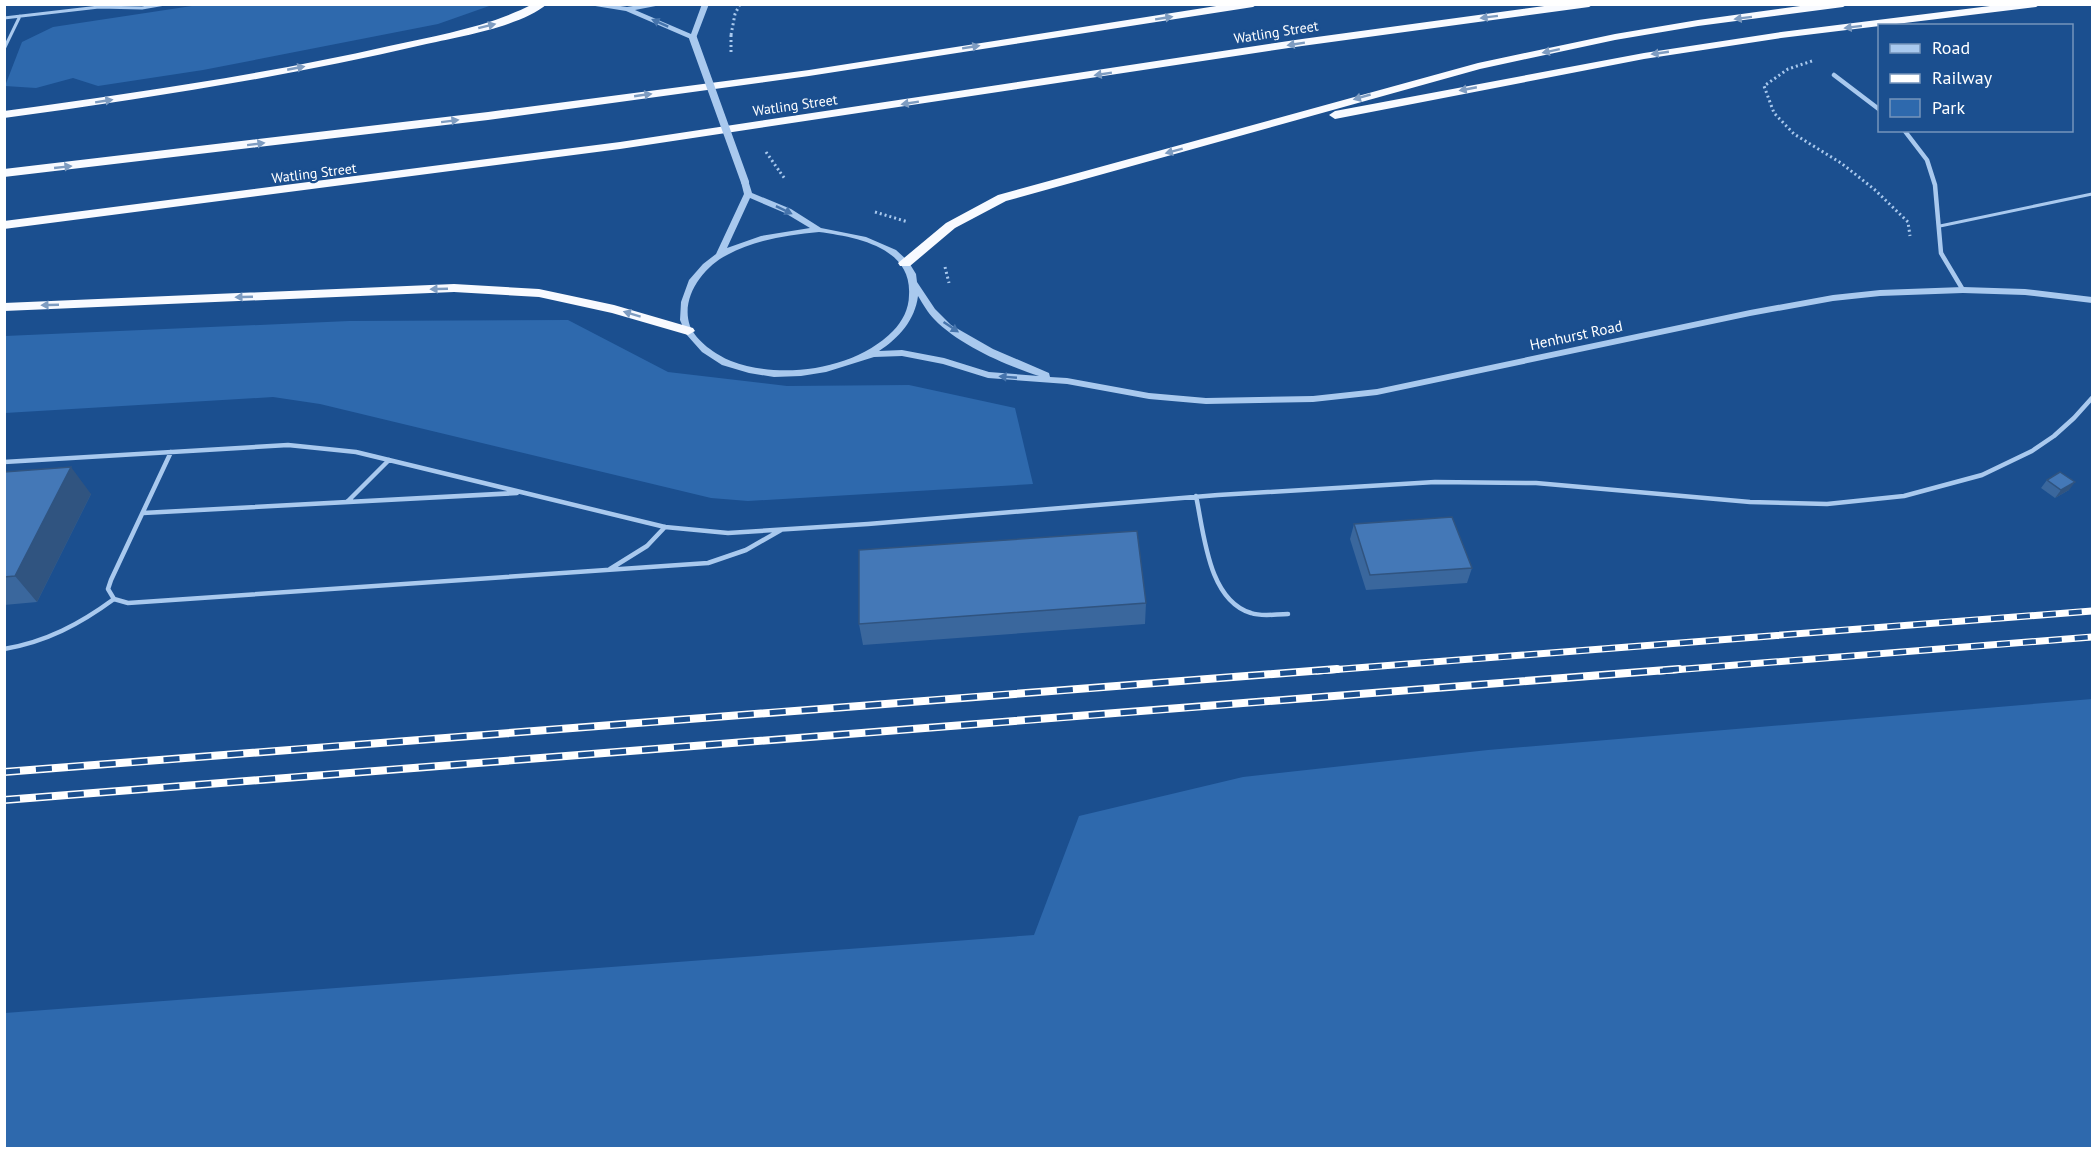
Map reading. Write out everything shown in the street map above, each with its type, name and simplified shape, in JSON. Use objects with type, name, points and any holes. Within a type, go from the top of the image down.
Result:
[{"type":"highway","points":[[4,115],[207,85],[363,56],[495,24],[542,4]]},
{"type":"highway","name":"Watling Street","points":[[4,174],[477,117],[809,73],[1253,4]]},
{"type":"highway","name":"Watling Street","points":[[4,225],[335,185],[568,153],[1420,25],[1589,4]]},
{"type":"highway","points":[[905,263],[932,237],[967,213],[1002,198],[1478,66],[1635,34],[1843,4]]},
{"type":"highway","points":[[1232,135],[1644,56],[1780,35],[2036,4]]},
{"type":"highway","points":[[4,307],[454,288],[539,293],[614,309],[688,331]]},
{"type":"street","points":[[586,4],[627,9],[663,4]]},
{"type":"street","points":[[706,4],[693,38],[748,194],[720,255]]},
{"type":"street","points":[[627,9],[693,38]]},
{"type":"street","points":[[1834,75],[1878,108]]},
{"type":"street","points":[[1906,132],[1927,160],[1935,184],[1941,253],[1963,290]]},
{"type":"street","points":[[748,194],[788,211],[819,230]]},
{"type":"street","points":[[688,331],[682,311],[687,291],[700,272],[720,255],[750,241],[784,232],[819,230],[851,234],[880,245],[905,263]]},
{"type":"street","name":"Henhurst Road","points":[[905,263],[914,283],[939,319],[964,336],[1028,370],[1067,381],[1149,396],[1206,401],[1312,399],[1389,390],[1796,304],[1880,293],[1963,290],[2025,292],[2092,300]]},
{"type":"street","name":"Henhurst Road","points":[[857,360],[885,344],[905,325],[914,304],[914,283]]},
{"type":"street","name":"Henhurst Road","points":[[688,331],[706,352],[737,368],[776,375],[818,372],[873,354],[902,353],[944,361],[988,375],[1067,381]]},
{"type":"lane","points":[[4,18],[99,7],[142,8],[165,4]]},
{"type":"lane","points":[[4,49],[20,16]]},
{"type":"lane","points":[[1940,226],[2092,194]]},
{"type":"lane","points":[[4,462],[288,445],[356,452],[665,527],[728,534],[1196,496],[1368,485],[1469,482],[1514,482],[1761,504],[1828,504],[1903,496],[1962,482],[2042,447],[2083,411],[2092,398]]},
{"type":"lane","points":[[171,452],[111,580],[108,589],[114,599],[128,603],[708,563],[737,556],[764,543],[781,530]]},
{"type":"lane","points":[[347,502],[389,460]]},
{"type":"lane","points":[[143,513],[525,493]]},
{"type":"lane","points":[[1196,496],[1218,585],[1230,603],[1250,613],[1288,614]]},
{"type":"lane","points":[[607,570],[640,553],[658,537],[665,527]]},
{"type":"lane","points":[[4,650],[56,636],[78,625],[114,599]]},
{"type":"path","points":[[731,35],[735,14],[740,4]]},
{"type":"path","points":[[1822,58],[1788,69],[1764,86],[1774,113],[1794,134],[1841,163],[1874,189],[1908,222],[1911,242]]},
{"type":"path","points":[[932,237],[951,257],[944,269],[950,285]]},
{"type":"green space","points":[[205,4],[492,5],[438,24],[203,70],[98,86],[73,78],[36,88],[5,86],[22,42],[53,27]]},
{"type":"green space","points":[[568,320],[668,372],[787,386],[909,385],[1015,408],[1033,484],[748,501],[711,498],[320,404],[273,397],[5,413],[5,336],[349,321]]},
{"type":"green space","points":[[2092,699],[2092,1148],[5,1148],[5,1013],[1034,935],[1079,816],[1243,777],[1488,750]]},
{"type":"building","points":[[71,467],[15,576],[4,577],[4,472]]},
{"type":"building","points":[[2060,472],[2075,482],[2061,490],[2047,480]]},
{"type":"building","points":[[1452,517],[1472,568],[1370,575],[1354,524]]},
{"type":"building","points":[[1137,531],[1146,603],[859,624],[859,550]]},
{"type":"railway","points":[[1317,671],[2092,611]]},
{"type":"railway","points":[[1660,671],[2092,637]]},
{"type":"railway","points":[[4,772],[1337,669]]},
{"type":"railway","points":[[4,800],[1679,669]]}]
